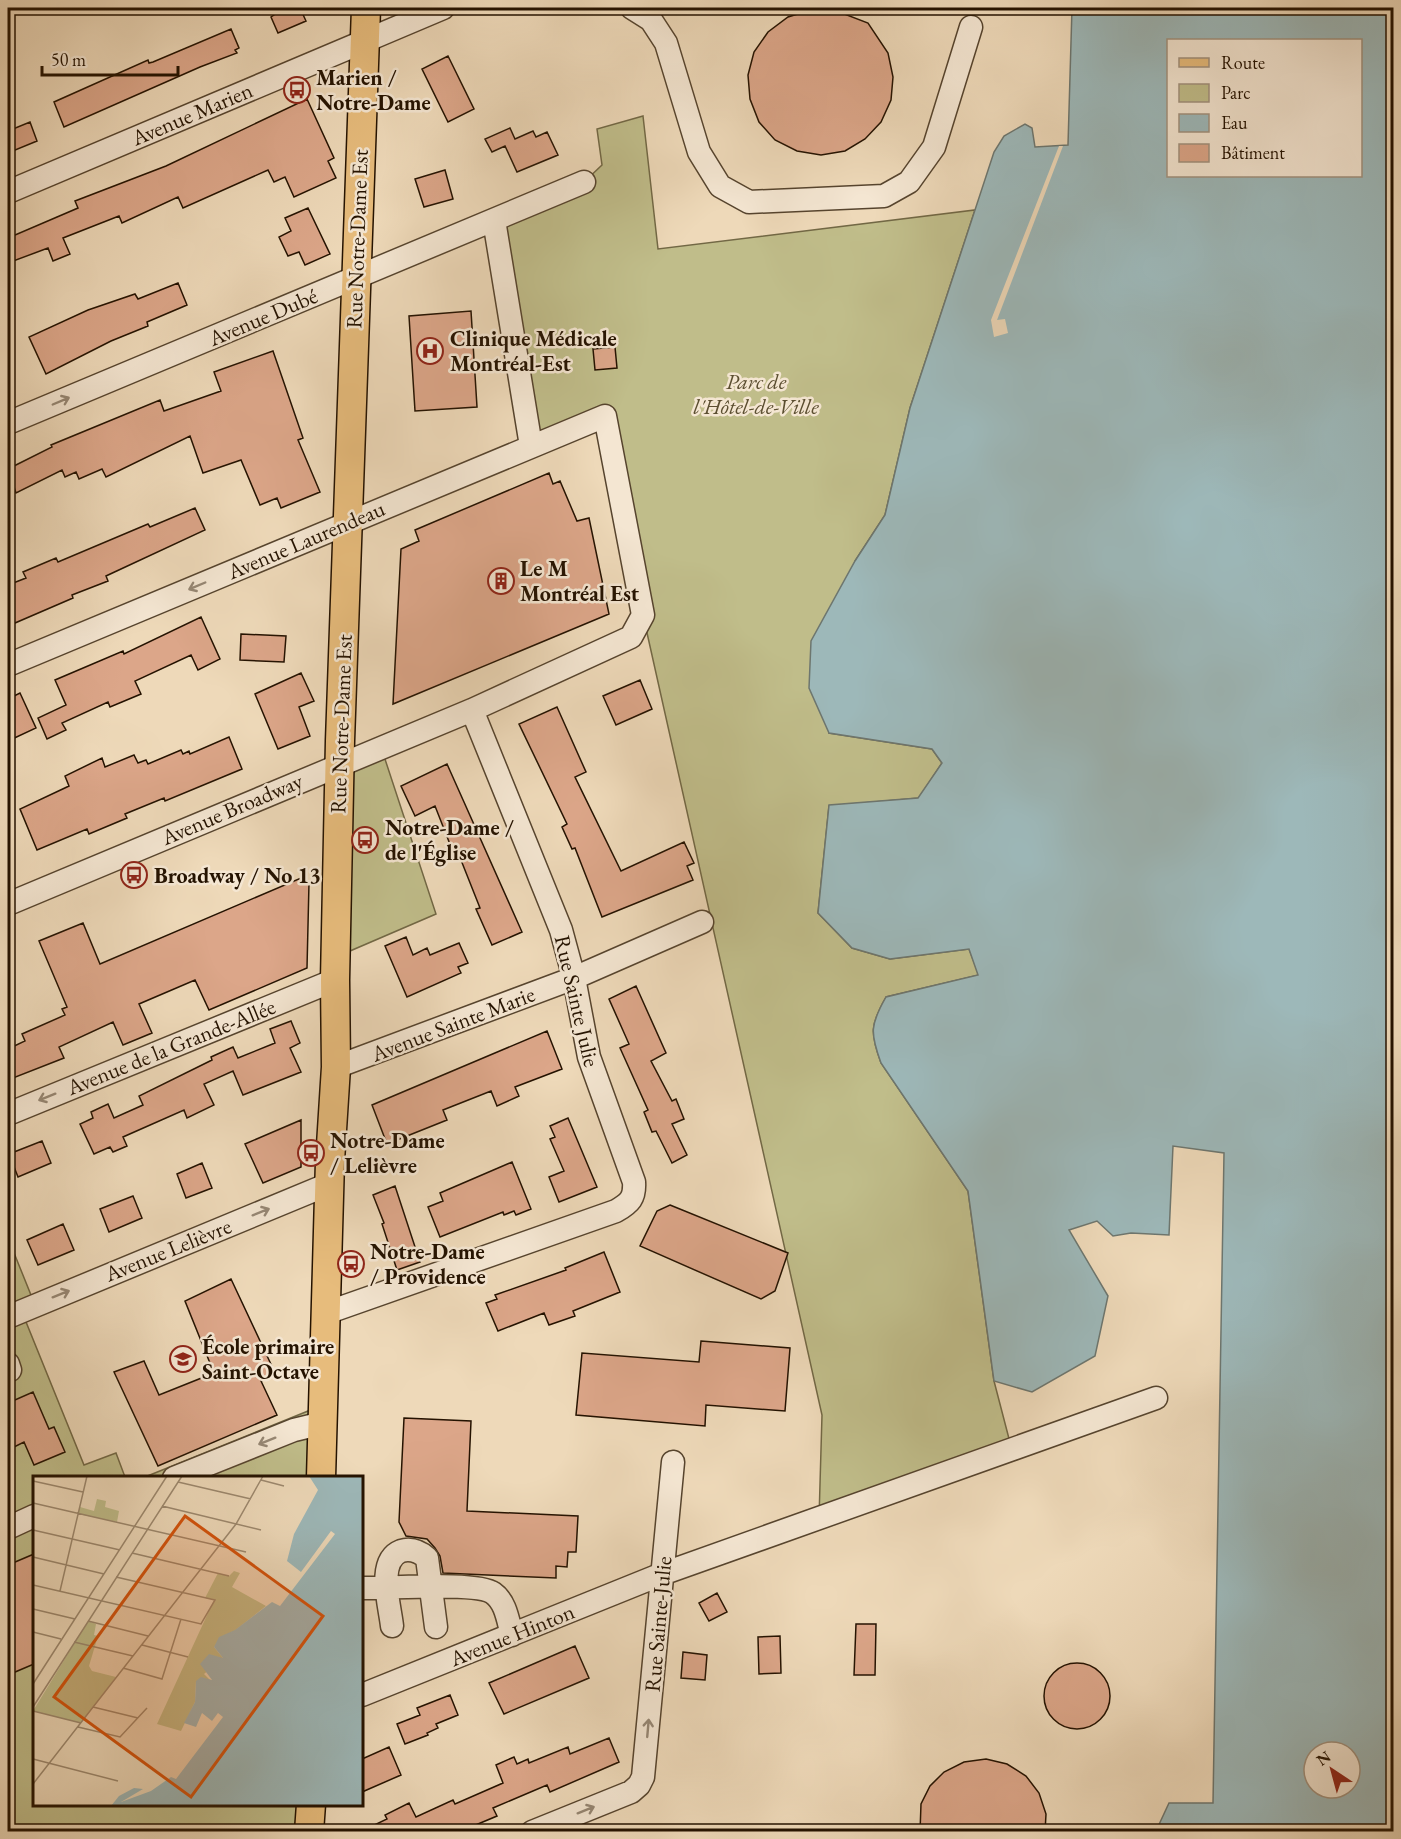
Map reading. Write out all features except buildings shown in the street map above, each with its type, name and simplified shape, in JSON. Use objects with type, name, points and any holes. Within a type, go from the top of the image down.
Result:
[{"type":"main road","name":"Rue Notre-Dame Est","points":[[321,1476],[329,1184],[336,1067],[335,980],[339,764],[366,8]]},
{"type":"main road","points":[[309,1832],[310,1806]]},
{"type":"street","name":"Avenue Marien","points":[[8,192],[442,8]]},
{"type":"street","points":[[632,8],[651,20],[666,43],[699,152],[720,186],[749,202],[884,196],[909,182],[934,147],[971,27]]},
{"type":"street","name":"Avenue Dubé","points":[[8,423],[584,182]]},
{"type":"street","points":[[494,220],[531,446]]},
{"type":"street","name":"Avenue Laurendeau","points":[[8,665],[604,416],[643,615]]},
{"type":"street","name":"Avenue Broadway","points":[[8,904],[472,710],[631,637],[643,615]]},
{"type":"street","name":"Rue Sainte Julie","points":[[326,1313],[616,1211],[628,1204],[635,1194],[634,1182],[589,1057],[574,978],[561,930],[472,710]]},
{"type":"street","name":"Avenue Sainte Marie","points":[[336,1067],[574,978],[702,922]]},
{"type":"street","name":"Avenue de la Grande-Allée","points":[[8,1114],[335,980]]},
{"type":"street","name":"Avenue Lelièvre","points":[[8,1317],[329,1184]]},
{"type":"street","name":"Avenue Hinton","points":[[363,1695],[662,1574],[1156,1398]]},
{"type":"street","points":[[179,1476],[294,1430],[323,1423]]},
{"type":"street","name":"Rue Sainte-Julie","points":[[532,1832],[631,1791],[639,1785],[645,1768],[673,1462]]},
{"type":"street","points":[[8,1528],[33,1516]]},
{"type":"street","points":[[392,1626],[386,1568],[393,1556],[406,1550],[418,1551],[427,1558],[436,1627]]},
{"type":"street","points":[[363,1588],[455,1587],[491,1592],[502,1602],[512,1635]]},
{"type":"green space","name":"Parc de l'Hôtel-de-Ville","points":[[643,116],[658,249],[975,210],[910,408],[885,515],[855,561],[829,733],[932,749],[942,763],[919,798],[829,806],[818,913],[852,948],[890,959],[969,949],[979,975],[886,997],[873,1029],[881,1063],[968,1191],[994,1381],[1013,1454],[819,1519],[822,1415],[643,615],[605,417],[531,446],[494,220],[584,182],[602,165],[597,129]]},
{"type":"green space","points":[[381,747],[436,914],[336,957],[339,764]]},
{"type":"green space","points":[[8,1238],[35,1305],[22,1312],[84,1465],[116,1453],[125,1476],[33,1476],[33,1806],[311,1806],[309,1831],[8,1831]]},
{"type":"green space","points":[[323,1405],[321,1476],[147,1476]]},
{"type":"water","points":[[1072,8],[1393,8],[1393,1831],[1156,1831],[1169,1803],[1213,1803],[1224,1153],[1173,1146],[1169,1235],[1131,1233],[1113,1236],[1097,1221],[1069,1230],[1108,1296],[1095,1356],[1032,1392],[994,1381],[968,1191],[881,1063],[873,1029],[886,997],[978,975],[969,949],[890,959],[852,948],[818,913],[829,805],[918,798],[942,763],[932,749],[829,733],[809,688],[811,641],[855,561],[885,515],[910,408],[994,152],[1004,136],[1025,124],[1032,128],[1035,147],[1068,145]]},
{"type":"pier","points":[[1059,146],[1063,146],[997,320],[1005,319],[1008,333],[994,337],[991,320]]},
{"type":"place","name":"Marien / Notre-Dame","points":[[297,90]]},
{"type":"place","name":"Clinique Médicale Montréal-Est","points":[[430,351]]},
{"type":"place","name":"Le M Montréal Est","points":[[501,581]]},
{"type":"place","name":"Notre-Dame / de l'Église","points":[[365,840]]},
{"type":"place","name":"Broadway / No 13","points":[[134,875]]},
{"type":"place","name":"Notre-Dame / Lelièvre","points":[[311,1153]]},
{"type":"place","name":"Notre-Dame / Providence","points":[[351,1264]]},
{"type":"place","name":"École primaire Saint-Octave","points":[[183,1359]]}]
